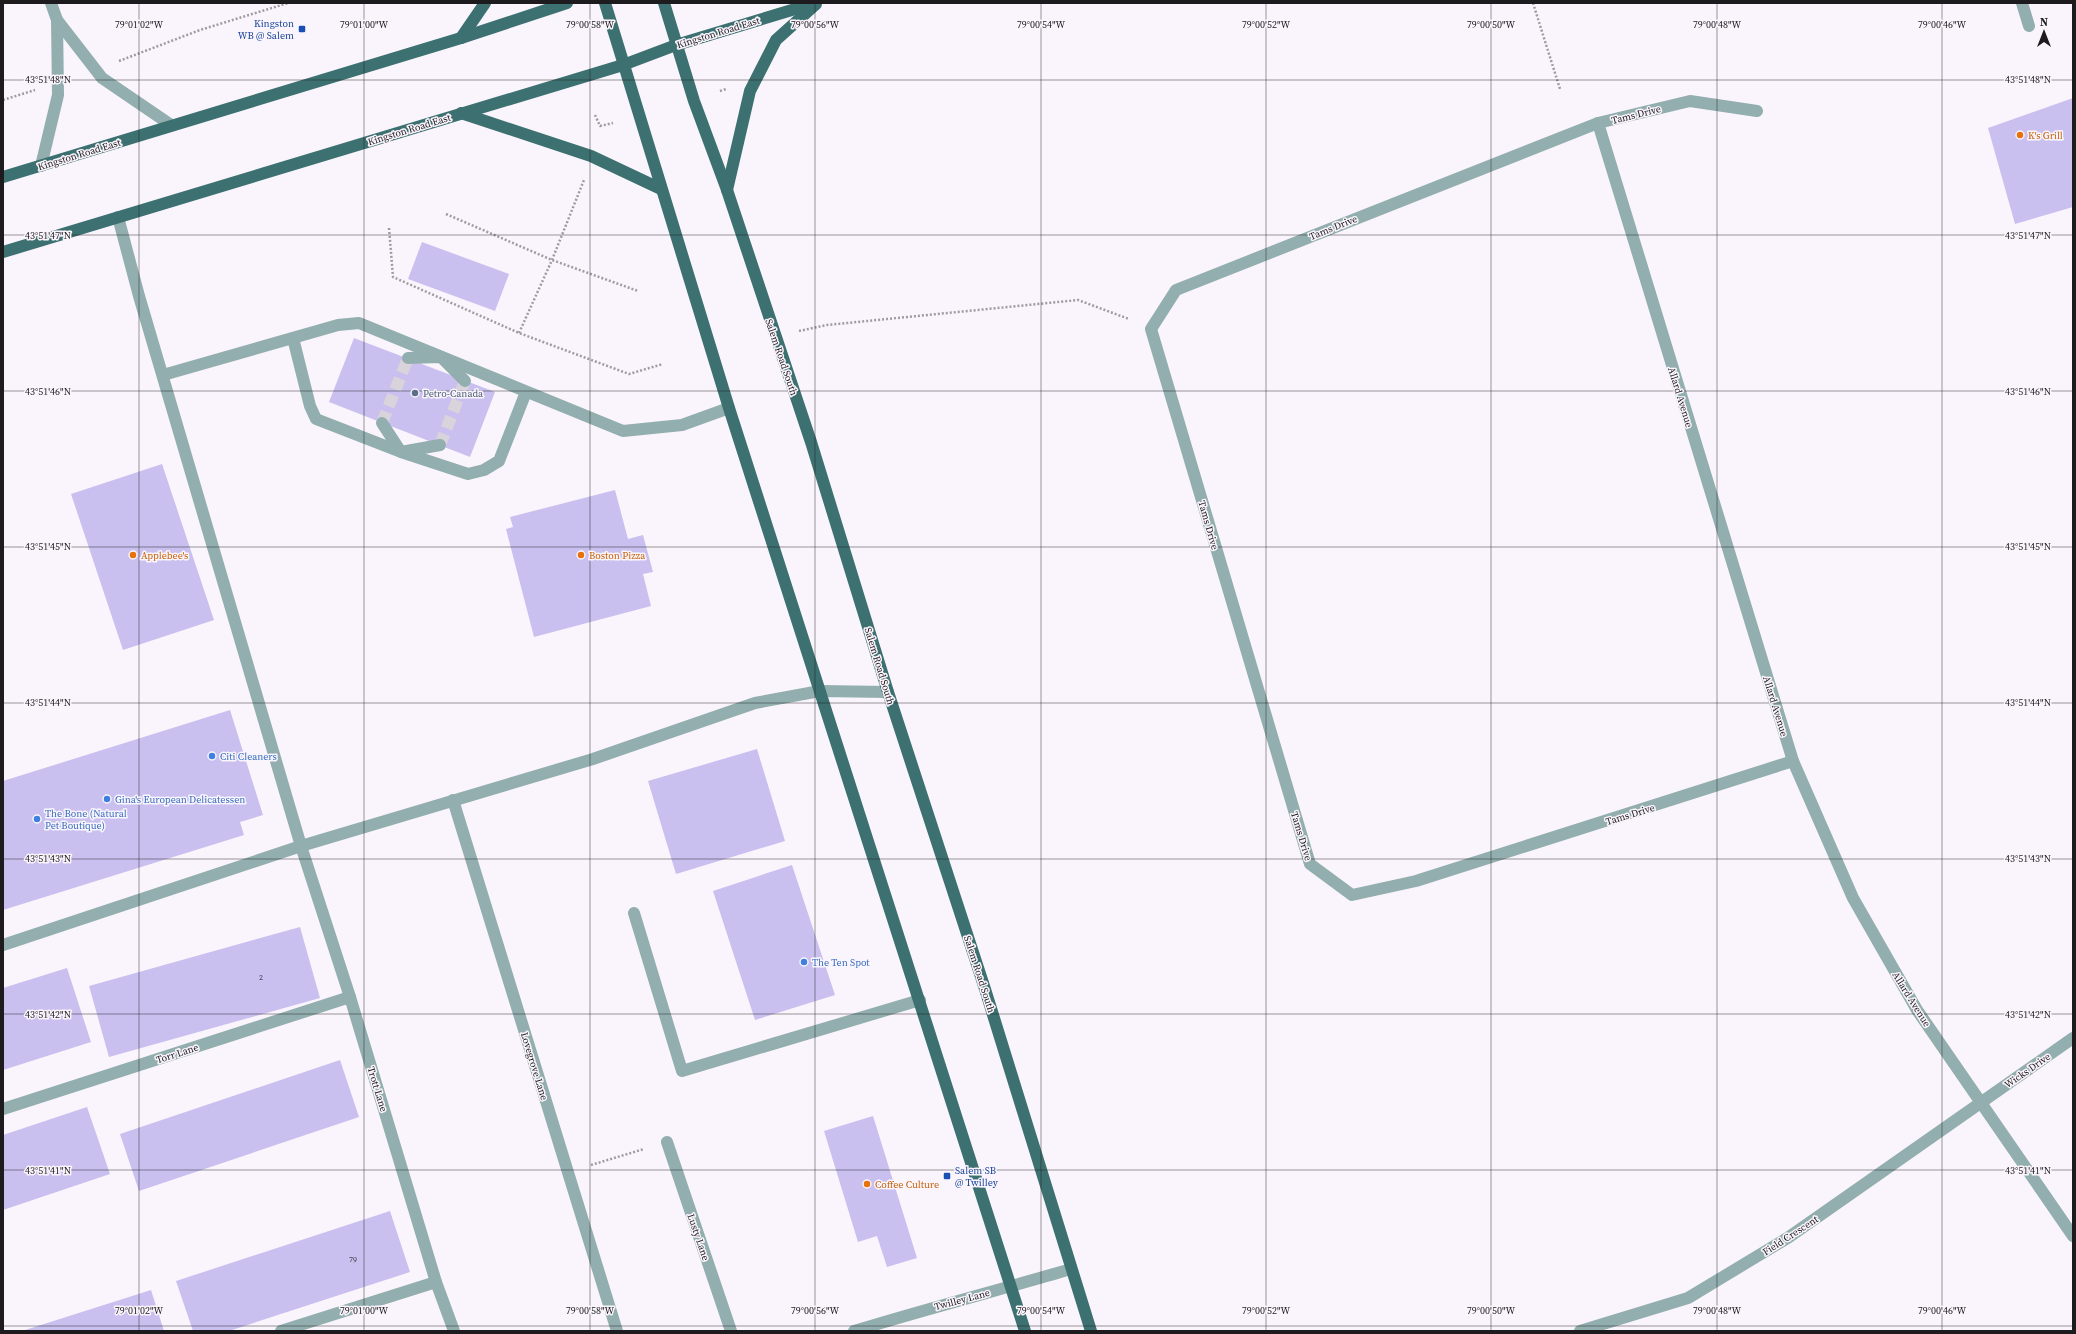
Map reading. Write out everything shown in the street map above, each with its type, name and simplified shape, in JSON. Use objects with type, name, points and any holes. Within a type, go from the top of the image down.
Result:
[{"type":"main road","points":[[461,38],[485,3]]},
{"type":"main road","name":"Kingston Road East","points":[[3,177],[170,125],[461,38],[567,3]]},
{"type":"main road","points":[[605,3],[729,408],[1025,1331]]},
{"type":"main road","name":"Salem Road South","points":[[664,3],[694,101],[727,190],[811,442],[888,692],[985,989],[1091,1331]]},
{"type":"main road","points":[[727,190],[750,91],[776,40],[816,3]]},
{"type":"main road","name":"Kingston Road East","points":[[3,252],[623,65],[676,45],[816,3]]},
{"type":"main road","points":[[461,113],[591,156],[661,189]]},
{"type":"street","points":[[51,3],[57,20],[102,78],[170,125]]},
{"type":"street","points":[[2022,3],[2029,26]]},
{"type":"street","points":[[41,166],[58,95],[57,20]]},
{"type":"street","name":"Tams Drive","points":[[1757,111],[1690,100],[1598,123],[1176,290],[1151,329],[1310,864],[1352,895],[1416,881],[1793,761]]},
{"type":"street","name":"Allard Avenue","points":[[1598,123],[1793,761],[1853,898],[1917,1010],[1982,1102],[2073,1236]]},
{"type":"street","name":"Trott Lane","points":[[118,217],[301,846],[350,997],[436,1282],[454,1331]]},
{"type":"street","points":[[163,375],[338,325],[359,323],[623,431],[682,425],[729,408]]},
{"type":"street","points":[[293,338],[310,406],[316,418],[401,452],[468,474],[484,470],[499,461],[526,392]]},
{"type":"street","points":[[408,358],[441,357],[465,381]]},
{"type":"street","points":[[382,423],[401,452]]},
{"type":"street","points":[[401,452],[440,445]]},
{"type":"street","points":[[3,945],[301,846],[593,759],[755,703],[820,691],[888,692]]},
{"type":"street","name":"Lovegrove Lane","points":[[453,800],[617,1331]]},
{"type":"street","points":[[634,913],[682,1071],[920,1000]]},
{"type":"street","name":"Torr Lane","points":[[3,1109],[350,997]]},
{"type":"street","name":"Wicks Drive","points":[[1982,1102],[2073,1038]]},
{"type":"street","name":"Field Crescent","points":[[1580,1331],[1688,1298],[1789,1237],[1982,1102]]},
{"type":"street","name":"Lusty Lane","points":[[667,1142],[731,1331]]},
{"type":"street","name":"Twilley Lane","points":[[854,1331],[968,1297],[1010,1287],[1071,1269]]},
{"type":"street","points":[[281,1331],[436,1282]]},
{"type":"path","points":[[96,70],[200,30],[288,3]]},
{"type":"path","points":[[1533,3],[1560,89]]},
{"type":"path","points":[[3,100],[57,84]]},
{"type":"path","points":[[595,114],[600,126],[613,123]]},
{"type":"path","points":[[519,333],[552,260],[584,180]]},
{"type":"path","points":[[446,214],[552,260],[638,291]]},
{"type":"path","points":[[389,228],[393,277],[519,333],[629,374],[663,364]]},
{"type":"path","points":[[775,336],[827,325],[1078,300],[1151,329]]},
{"type":"path","points":[[568,1172],[667,1142]]},
{"type":"building","points":[[2073,98],[2073,207],[2015,224],[1988,128]]},
{"type":"building","points":[[422,242],[509,274],[495,311],[408,279]]},
{"type":"building","points":[[354,338],[495,392],[470,457],[329,402]]},
{"type":"building","points":[[162,464],[214,620],[123,650],[71,494]]},
{"type":"building","name":"Boston Pizza","points":[[615,490],[628,539],[643,535],[653,572],[643,574],[651,606],[534,637],[506,529],[513,527],[510,517]]},
{"type":"building","points":[[230,710],[263,815],[240,822],[244,835],[3,910],[3,781]]},
{"type":"building","points":[[757,749],[785,841],[676,874],[648,781]]},
{"type":"building","points":[[792,865],[835,995],[755,1020],[713,891]]},
{"type":"building","points":[[300,927],[320,998],[109,1057],[89,986]]},
{"type":"building","points":[[67,968],[91,1042],[3,1070],[3,988]]},
{"type":"building","points":[[340,1060],[359,1117],[139,1191],[120,1134]]},
{"type":"building","points":[[87,1107],[110,1174],[3,1210],[3,1135]]},
{"type":"building","name":"Coffee Culture","points":[[873,1116],[917,1258],[887,1267],[877,1236],[858,1242],[824,1131]]},
{"type":"building","points":[[390,1211],[410,1272],[229,1331],[193,1331],[176,1281]]},
{"type":"building","points":[[151,1290],[164,1331],[22,1331]]},
{"type":"tunnel","points":[[382,423],[408,358]]},
{"type":"tunnel","points":[[440,445],[465,381]]},
{"type":"place","name":"Kingston WB @ Salem","points":[[302,29]]},
{"type":"place","name":"K's Grill","points":[[2020,135]]},
{"type":"place","name":"Petro-Canada","points":[[415,393]]},
{"type":"place","name":"Applebee's","points":[[133,555]]},
{"type":"place","name":"Boston Pizza","points":[[581,555]]},
{"type":"place","name":"Citi Cleaners","points":[[212,756]]},
{"type":"place","name":"Gina's European Delicatessen","points":[[107,799]]},
{"type":"place","name":"The Bone (Natural Pet Boutique)","points":[[37,819]]},
{"type":"place","name":"The Ten Spot","points":[[804,962]]},
{"type":"place","name":"Salem SB @ Twilley","points":[[947,1176]]},
{"type":"place","name":"Coffee Culture","points":[[867,1184]]}]
